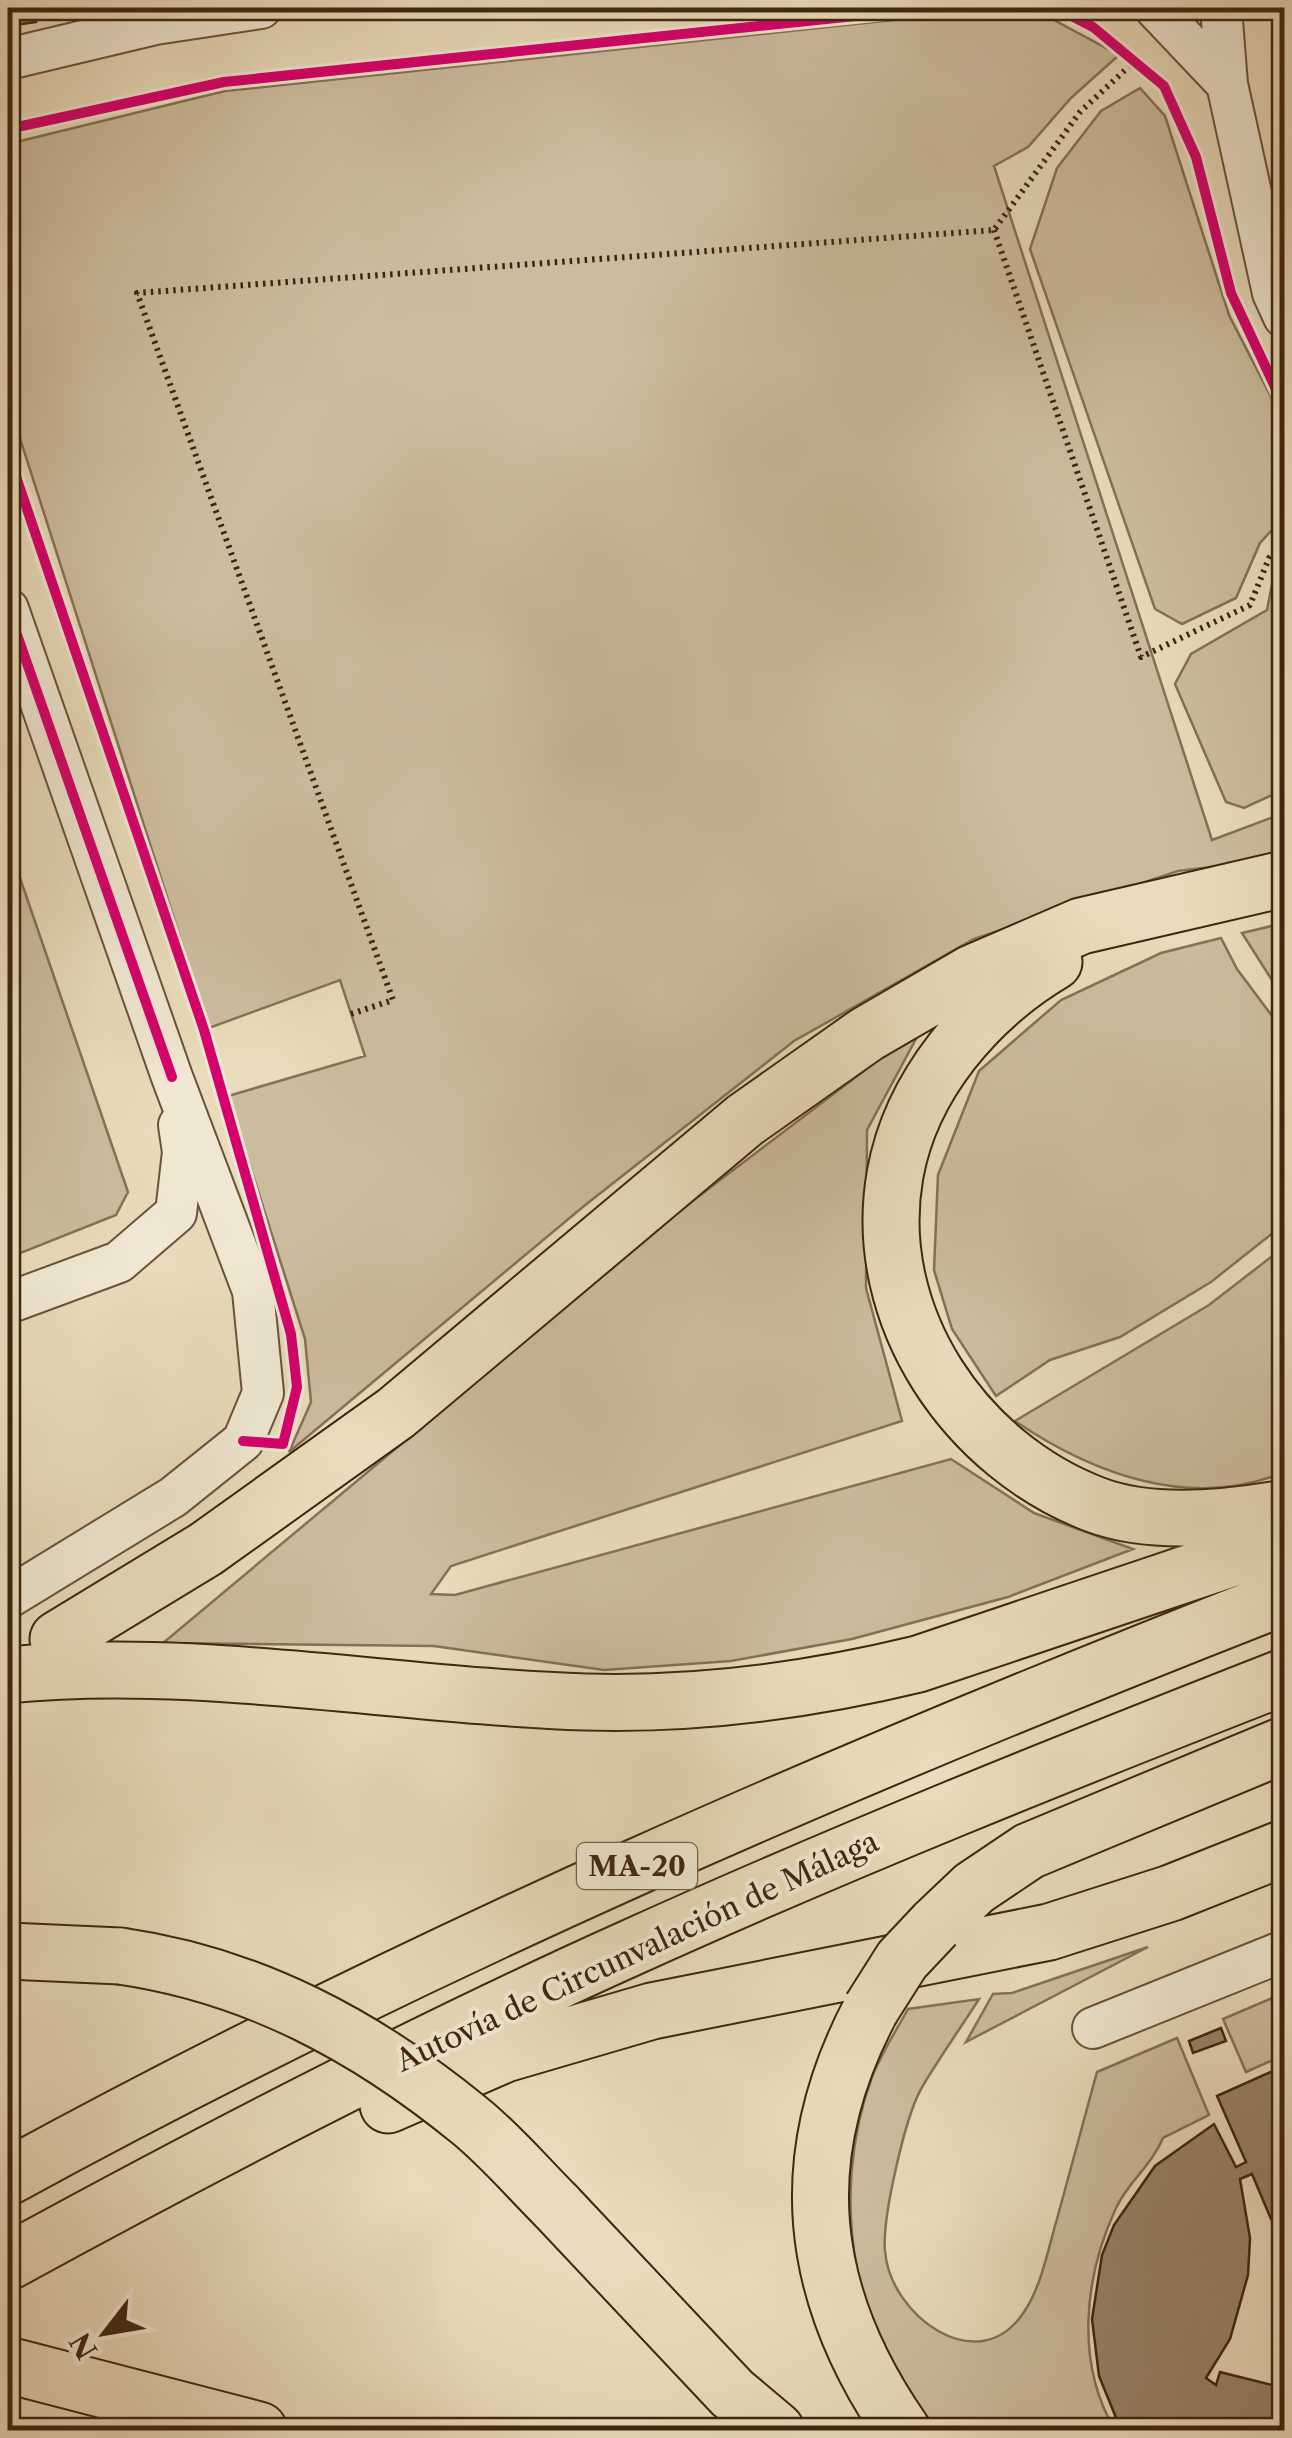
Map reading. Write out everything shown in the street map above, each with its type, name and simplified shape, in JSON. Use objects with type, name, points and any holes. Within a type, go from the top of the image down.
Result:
[{"type":"highway","points":[[58,1639],[206,1549],[396,1413],[746,1120],[867,1034],[972,974],[1081,926],[1284,879]]},
{"type":"highway","points":[[1137,915],[1013,987],[965,1034],[922,1096],[896,1174],[892,1244],[908,1318],[940,1382],[984,1436],[1046,1481],[1099,1506],[1153,1517],[1284,1508]]},
{"type":"highway","points":[[8,1675],[167,1673],[587,1702],[739,1694],[862,1678],[918,1664],[1284,1541]]},
{"type":"highway","name":"MA-20","points":[[8,2177],[361,1996],[654,1858],[1092,1672],[1284,1596]]},
{"type":"highway","name":"Autovía de Circunvalación de Málaga","points":[[8,2262],[145,2187],[626,1950],[951,1808],[1284,1677]]},
{"type":"highway","points":[[902,2430],[875,2391],[838,2312],[822,2237],[818,2190],[826,2125],[843,2062],[870,2009],[902,1960],[935,1926],[974,1888],[1029,1851],[1284,1745]]},
{"type":"highway","points":[[145,2187],[266,2158],[505,2054],[652,2011],[1049,1932],[1171,1893],[1284,1848]]},
{"type":"highway","points":[[8,1951],[120,1956],[171,1963],[248,1985],[358,2040],[470,2121],[732,2393],[776,2430]]},
{"type":"highway","points":[[8,2365],[259,2430]]},
{"type":"street","points":[[8,59],[155,24],[261,8]]},
{"type":"street","points":[[1221,8],[1227,84],[1273,293],[1284,318]]},
{"type":"street","points":[[1156,9],[1227,84]]},
{"type":"street","points":[[8,609],[172,1077],[253,1291],[263,1393],[243,1441],[173,1497],[8,1598]]},
{"type":"street","points":[[8,1303],[119,1262],[176,1213],[182,1152],[172,1077]]},
{"type":"street","points":[[1093,2028],[1284,1951]]},
{"type":"path","points":[[1150,73],[1126,51],[1156,9]]},
{"type":"path","points":[[351,1014],[393,1000],[137,293],[994,230],[1080,112],[1137,59]]},
{"type":"path","points":[[994,230],[1140,657],[1250,605],[1270,558],[1284,540]]},
{"type":"shaded area","points":[[1006,8],[1037,11],[1119,55],[1071,98],[1028,147],[994,166],[1212,840],[1284,813],[1284,858],[1178,871],[974,939],[794,1041],[584,1206],[289,1452],[311,1402],[305,1339],[228,1096],[365,1056],[340,980],[209,1028],[8,401],[8,144],[225,91]]},
{"type":"shaded area","points":[[1140,88],[1165,116],[1229,315],[1284,422],[1284,517],[1260,543],[1236,598],[1182,624],[1155,609],[1030,249],[1057,168],[1101,111]]},
{"type":"shaded area","points":[[1284,559],[1284,794],[1272,795],[1244,808],[1226,802],[1175,684],[1191,654],[1267,610],[1274,574]]},
{"type":"shaded area","points":[[8,843],[128,1192],[116,1215],[8,1258]]},
{"type":"shaded area","points":[[1284,923],[1284,999],[1242,933]]},
{"type":"shaded area","points":[[1221,938],[1237,969],[1284,1032],[1284,1224],[1211,1282],[1120,1337],[1050,1360],[996,1396],[952,1329],[934,1270],[938,1175],[979,1071],[1061,1000],[1161,953]]},
{"type":"shaded area","points":[[917,1037],[867,1130],[866,1288],[902,1421],[451,1566],[431,1594],[455,1595],[951,1459],[1034,1513],[1133,1549],[1008,1597],[852,1639],[731,1661],[604,1670],[434,1646],[163,1643],[686,1206],[877,1061]]},
{"type":"shaded area","points":[[1284,1247],[1284,1472],[1214,1488],[1144,1481],[1077,1457],[1015,1421],[1209,1305]]},
{"type":"shaded area","points":[[1148,1947],[966,2042],[993,1994],[1012,1993]]},
{"type":"shaded area","points":[[1284,1993],[1284,2055],[1246,2072],[1223,2019]]},
{"type":"shaded area","points":[[979,1999],[915,2103],[887,2216],[885,2251],[891,2275],[902,2298],[940,2332],[962,2340],[984,2341],[1005,2332],[1024,2312],[1044,2267],[1097,2072],[1177,2038],[1209,2115],[1163,2138],[1116,2208],[1105,2235],[1091,2291],[1089,2349],[1102,2404],[1115,2430],[940,2430],[909,2394],[885,2354],[868,2310],[856,2264],[851,2217],[852,2169],[859,2122],[872,2077],[908,2009]]},
{"type":"building","points":[[34,13],[36,22],[8,26],[8,17]]},
{"type":"building","points":[[1221,2028],[1226,2041],[1193,2053],[1189,2041]]},
{"type":"building","points":[[1284,2066],[1284,2213],[1271,2219],[1252,2174],[1240,2179],[1250,2238],[1248,2275],[1230,2339],[1206,2378],[1216,2385],[1220,2372],[1284,2388],[1284,2430],[1121,2430],[1099,2376],[1092,2319],[1102,2255],[1114,2225],[1155,2166],[1214,2124],[1236,2167],[1246,2162],[1217,2096]]},
{"type":"cycle path","points":[[8,129],[224,82],[932,8]]},
{"type":"cycle path","points":[[1056,8],[1093,27],[1164,86],[1196,157],[1231,293],[1284,406]]},
{"type":"cycle path","points":[[8,453],[204,1030],[291,1334],[297,1387],[283,1444],[243,1441]]},
{"type":"cycle path","points":[[8,609],[172,1077]]}]
